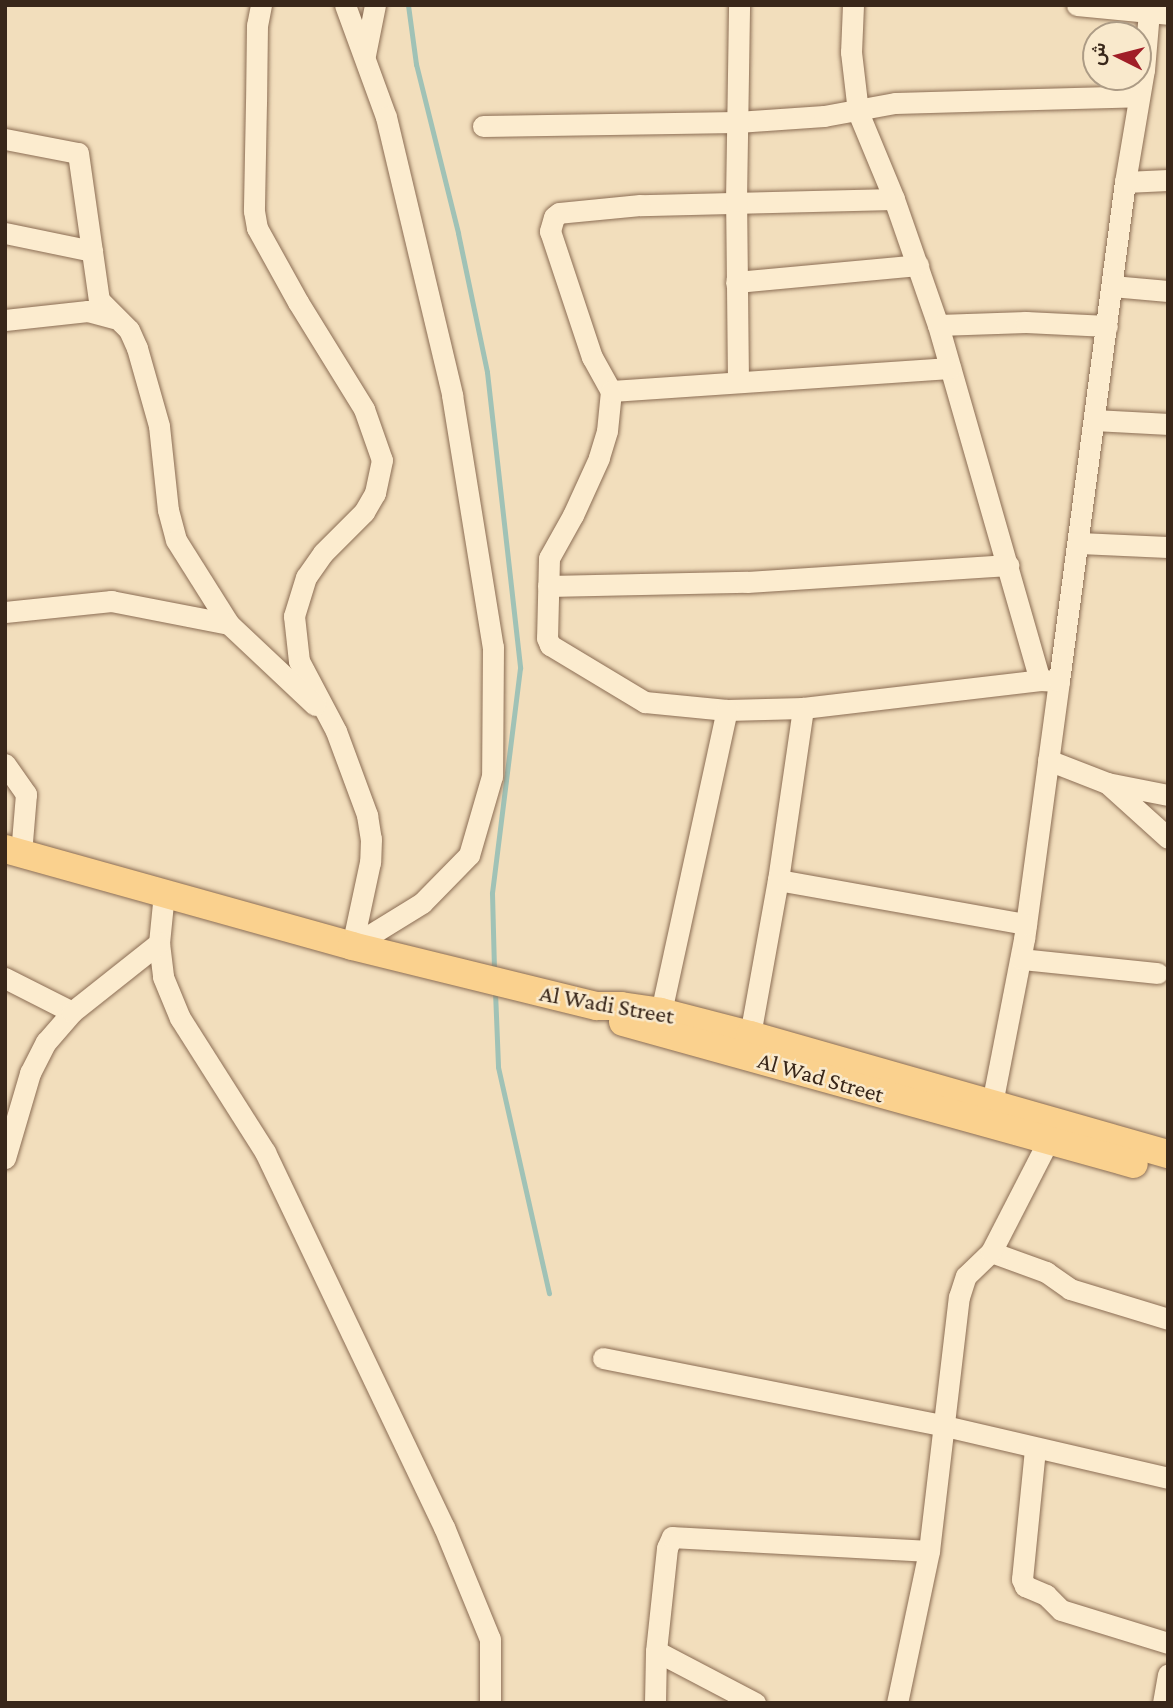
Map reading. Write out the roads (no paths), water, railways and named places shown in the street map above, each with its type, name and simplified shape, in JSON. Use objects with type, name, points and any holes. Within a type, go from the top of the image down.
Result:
[{"type":"main road","name":"Al Wadi Street","points":[[13,851],[352,946],[597,1006],[621,1006],[661,1012],[750,1035],[1168,1154]]},
{"type":"main road","name":"Al Wad Street","points":[[597,1006],[618,1021],[1048,1140]]},
{"type":"main road","points":[[1048,1140],[1168,1173]]},
{"type":"street","points":[[261,5],[257,25],[254,211],[257,228],[298,302],[364,408],[382,460],[375,493],[364,512],[323,553],[306,577],[294,616],[299,662],[336,731],[367,816],[372,839],[370,862],[352,946]]},
{"type":"street","points":[[345,5],[386,117],[452,395],[493,647],[492,776],[469,855],[422,903],[352,946]]},
{"type":"street","points":[[364,57],[375,5]]},
{"type":"street","points":[[738,382],[736,201],[739,5]]},
{"type":"street","points":[[853,5],[851,52],[858,112],[918,265],[1008,565],[1050,680]]},
{"type":"street","points":[[992,1103],[1021,959],[1048,760],[1050,680],[1079,543],[1125,182],[1144,70],[1159,13],[1077,5]]},
{"type":"street","points":[[483,126],[737,122],[858,112],[871,105],[895,103],[1139,96]]},
{"type":"street","points":[[5,139],[78,153],[101,304],[129,330],[136,348],[159,426],[168,510],[176,540],[229,624],[315,705],[336,731]]},
{"type":"street","points":[[1125,182],[1168,180]]},
{"type":"street","points":[[894,199],[640,205],[559,213],[554,217],[551,231],[592,357],[611,391],[607,431],[599,458],[550,558],[546,629],[550,645],[645,702],[727,710],[803,708],[1050,680]]},
{"type":"street","points":[[5,233],[92,251]]},
{"type":"street","points":[[736,282],[918,265]]},
{"type":"street","points":[[1112,286],[1168,291]]},
{"type":"street","points":[[5,320],[88,311],[119,320]]},
{"type":"street","points":[[938,325],[1026,322],[1107,326]]},
{"type":"street","points":[[611,391],[950,368]]},
{"type":"street","points":[[1095,420],[1168,424]]},
{"type":"street","points":[[1079,543],[1168,547]]},
{"type":"street","points":[[548,586],[747,582],[1008,565]]},
{"type":"street","points":[[5,612],[111,601],[229,624]]},
{"type":"street","points":[[750,1035],[778,880],[803,708]]},
{"type":"street","points":[[661,1012],[727,710]]},
{"type":"street","points":[[1048,760],[1107,783],[1168,795]]},
{"type":"street","points":[[5,764],[26,794],[13,851]]},
{"type":"street","points":[[1107,783],[1168,838]]},
{"type":"street","points":[[778,880],[1026,924]]},
{"type":"street","points":[[164,893],[159,943],[163,977],[180,1018],[265,1152],[478,1605],[490,1639],[490,1703]]},
{"type":"street","points":[[5,1158],[30,1073],[46,1042],[72,1012],[159,943]]},
{"type":"street","points":[[1021,959],[1157,974]]},
{"type":"street","points":[[5,978],[72,1012]]},
{"type":"street","points":[[897,1703],[929,1550],[959,1297],[966,1276],[991,1252],[1048,1140]]},
{"type":"street","points":[[991,1252],[1046,1272],[1070,1289],[1168,1319]]},
{"type":"street","points":[[603,1358],[945,1426],[1168,1478]]},
{"type":"street","points":[[1035,1449],[1022,1579],[1025,1586],[1046,1595],[1060,1610],[1168,1643]]},
{"type":"street","points":[[655,1703],[656,1651],[667,1548],[672,1538],[929,1550]]},
{"type":"street","points":[[656,1651],[755,1703]]},
{"type":"street","points":[[1163,1703],[1168,1674]]},
{"type":"waterway","points":[[408,5],[416,64],[458,233],[487,372],[520,668],[492,893],[494,970]]},
{"type":"waterway","points":[[495,991],[498,1067],[549,1293]]}]
